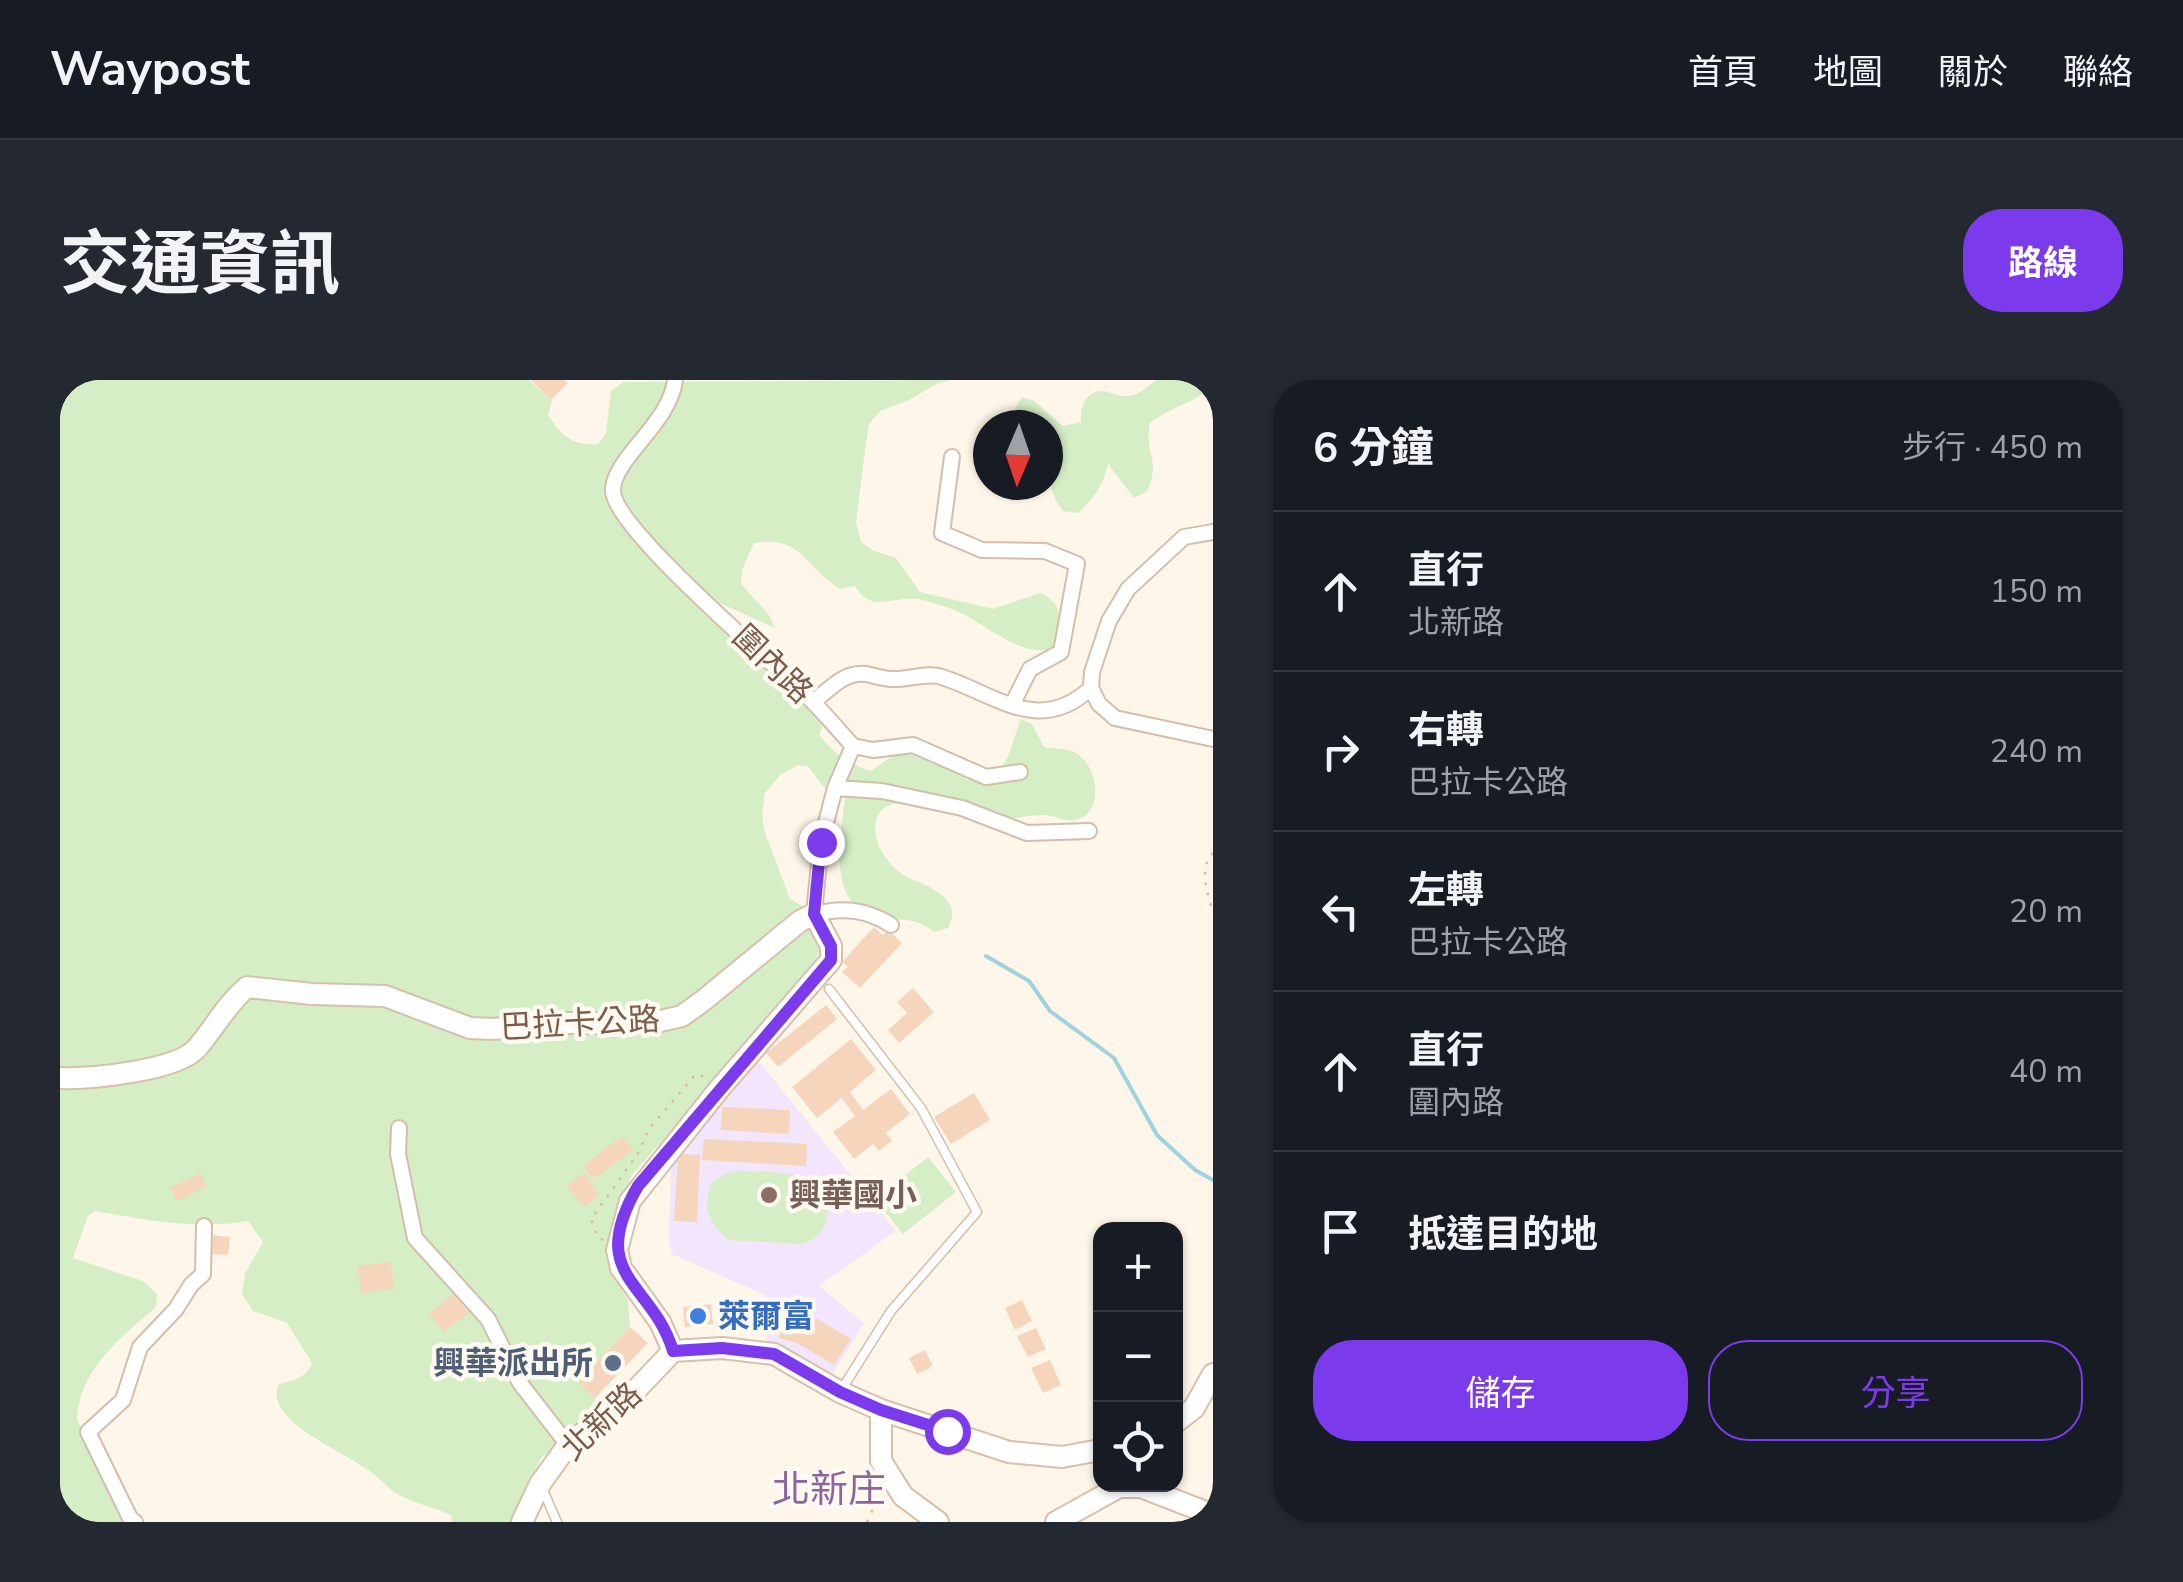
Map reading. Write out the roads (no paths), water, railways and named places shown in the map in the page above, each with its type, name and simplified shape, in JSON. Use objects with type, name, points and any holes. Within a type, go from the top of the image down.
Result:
[{"type":"main road","name":"巴拉卡公路","points":[[60,1078],[110,1078],[182,1058],[195,1051],[231,1000],[247,987],[386,996],[470,1028],[652,1023],[682,1016],[800,921],[814,914]]},
{"type":"main road","points":[[814,914],[831,946],[831,960],[638,1186],[630,1201],[618,1250],[628,1282],[660,1322],[673,1351],[722,1348],[774,1354],[840,1392],[881,1410],[1009,1452],[1062,1457],[1093,1451]]},
{"type":"main road","name":"北新路","points":[[522,1522],[540,1484],[568,1445],[634,1392],[673,1351]]},
{"type":"main road","points":[[1183,1417],[1194,1408],[1213,1374]]},
{"type":"main road","points":[[881,1410],[881,1461],[903,1496],[938,1522]]},
{"type":"main road","points":[[1056,1522],[1118,1487],[1141,1487],[1213,1515]]},
{"type":"street","name":"圍內路","points":[[675,380],[673,400],[620,469],[612,489],[618,510],[678,575],[814,702],[852,746]]},
{"type":"street","points":[[952,457],[942,534],[982,550],[1045,551],[1077,564],[1061,652],[1030,669],[1012,705]]},
{"type":"street","points":[[1213,532],[1184,537],[1128,589],[1108,621],[1091,688],[1098,704],[1115,718],[1213,739]]},
{"type":"street","points":[[814,702],[846,676],[861,673],[892,680],[938,675],[1012,705],[1050,713],[1076,702],[1091,688]]},
{"type":"street","points":[[891,925],[874,914],[857,910],[814,914],[821,842],[852,746],[874,750],[913,745],[986,776],[1020,772]]},
{"type":"street","points":[[836,788],[882,791],[962,808],[1027,833],[1090,831]]},
{"type":"street","points":[[399,1128],[398,1154],[414,1238],[488,1319],[520,1382],[568,1445]]},
{"type":"street","points":[[136,1522],[130,1518],[88,1432],[124,1400],[140,1347],[203,1274],[204,1226]]},
{"type":"lane","points":[[829,989],[920,1108],[977,1212],[890,1311],[840,1392]]},
{"type":"lane","points":[[540,1484],[558,1522]]},
{"type":"waterway","points":[[986,956],[1029,981],[1050,1011],[1114,1058],[1157,1135],[1195,1170],[1213,1180]]},
{"type":"place","name":"興華國小","points":[[769,1195]]},
{"type":"place","name":"萊爾富","points":[[698,1316]]},
{"type":"place","name":"興華派出所","points":[[613,1363]]},
{"type":"district","name":"北新庄","points":[[829,1489]]}]
